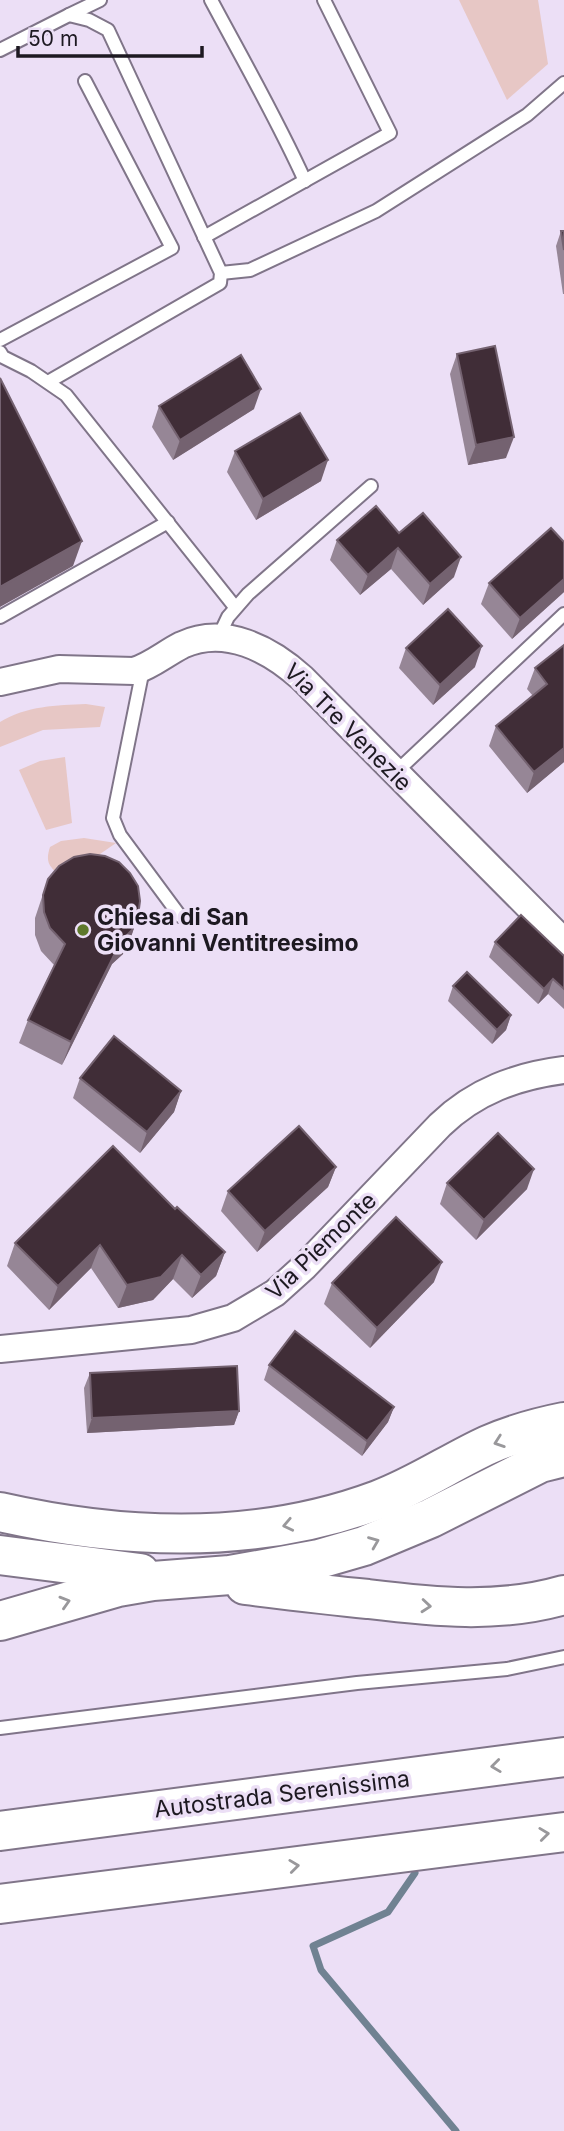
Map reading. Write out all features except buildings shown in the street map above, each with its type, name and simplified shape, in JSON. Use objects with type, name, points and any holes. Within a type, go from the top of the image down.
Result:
[{"type":"highway","points":[[0,1512],[70,1526],[137,1532],[204,1534],[273,1528],[332,1516],[381,1499],[489,1444],[564,1422]]},
{"type":"highway","points":[[0,1621],[118,1587],[272,1569],[364,1546],[431,1518],[540,1462],[564,1457]]},
{"type":"highway","points":[[0,1555],[430,1606],[487,1609],[538,1603],[564,1595]]},
{"type":"highway","name":"Autostrada Serenissima","points":[[0,1831],[564,1757]]},
{"type":"highway","points":[[0,1817],[120,1815]]},
{"type":"highway","points":[[0,1904],[564,1832]]},
{"type":"highway","points":[[0,1928],[226,1875]]},
{"type":"street","name":"Via Tre Venezie","points":[[0,682],[59,669],[125,671],[143,668],[189,643],[218,638],[252,645],[282,661],[310,686],[564,942]]},
{"type":"street","name":"Via Piemonte","points":[[0,1349],[191,1330],[246,1312],[275,1293],[305,1266],[440,1125],[461,1107],[488,1091],[517,1079],[564,1070]]},
{"type":"lane","points":[[0,50],[100,0]]},
{"type":"lane","points":[[211,0],[282,130],[305,181]]},
{"type":"lane","points":[[204,237],[390,133],[324,0]]},
{"type":"lane","points":[[48,382],[220,284],[221,273],[108,30],[89,20],[69,15]]},
{"type":"lane","points":[[0,340],[172,248],[85,81]]},
{"type":"lane","points":[[221,273],[250,271],[376,211],[527,115],[564,83]]},
{"type":"lane","points":[[0,352],[3,357],[32,371],[66,395],[235,607]]},
{"type":"lane","points":[[218,638],[235,607],[371,486]]},
{"type":"lane","points":[[0,617],[168,522]]},
{"type":"lane","points":[[395,773],[564,614]]},
{"type":"lane","points":[[143,668],[113,818],[120,835],[180,916]]},
{"type":"lane","points":[[0,1728],[357,1683],[507,1669],[564,1657]]},
{"type":"shaded area","points":[[459,0],[538,0],[548,64],[507,100]]},
{"type":"shaded area","points":[[86,704],[105,707],[100,727],[43,730],[0,747],[0,722],[10,717],[42,707]]},
{"type":"shaded area","points":[[65,757],[72,823],[46,830],[19,770],[40,761]]},
{"type":"shaded area","points":[[84,838],[116,843],[74,872],[62,877],[49,864],[50,847],[61,841]]},
{"type":"waterway","points":[[415,1873],[388,1912],[313,1946],[321,1970],[456,2131]]},
{"type":"place","name":"Chiesa di San Giovanni Ventitreesimo","points":[[83,930]]}]
